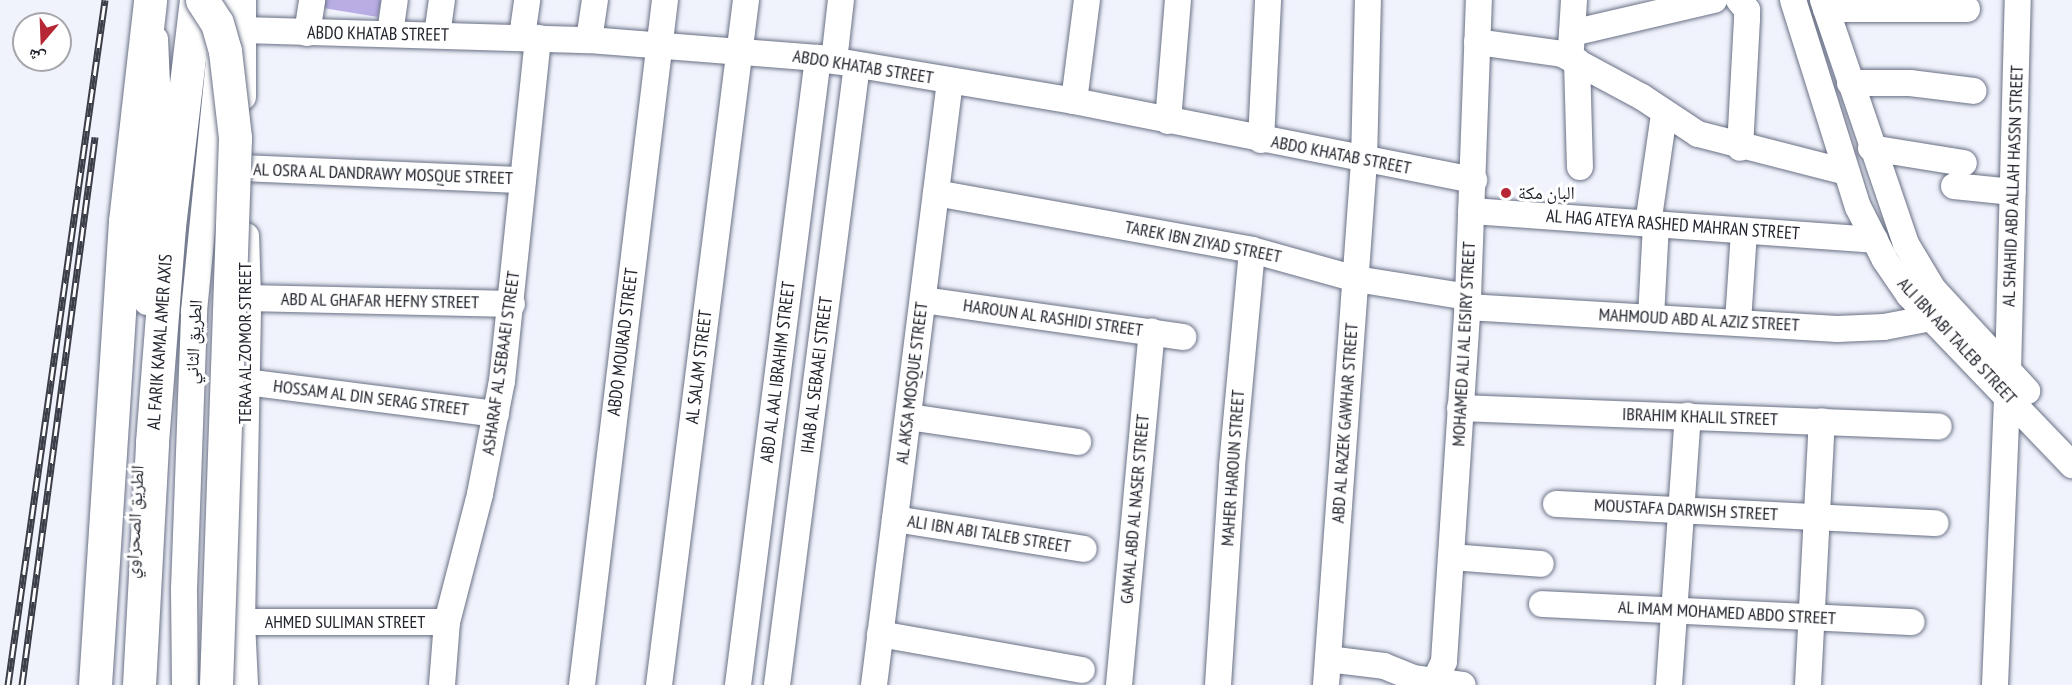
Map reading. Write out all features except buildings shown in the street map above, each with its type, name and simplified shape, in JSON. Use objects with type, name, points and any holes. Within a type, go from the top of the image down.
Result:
[{"type":"highway","points":[[94,685],[124,232],[150,0]]},
{"type":"highway","name":"AL FARIK KAMAL AMER AXIS","points":[[140,685],[151,453],[169,226],[196,0]]},
{"type":"highway","points":[[202,0],[217,23],[225,51],[236,138],[216,685]]},
{"type":"street","name":"الطريق الصحراوي","points":[[126,685],[159,127],[150,0]]},
{"type":"street","name":"الطريق الثاني","points":[[185,685],[184,589],[195,311],[225,0]]},
{"type":"street","name":"TERAA AL ZOMOR STREET","points":[[243,0],[243,168],[248,298],[242,622],[245,685]]},
{"type":"street","points":[[307,33],[312,0]]},
{"type":"street","points":[[390,34],[395,0]]},
{"type":"street","points":[[437,35],[442,0]]},
{"type":"street","name":"ASHARAF AL SEBAAEI STREET","points":[[442,685],[447,622],[496,414],[512,304],[523,180],[530,38],[527,0]]},
{"type":"street","points":[[589,40],[595,0]]},
{"type":"street","name":"ABDO MOURAD STREET","points":[[582,685],[665,0]]},
{"type":"street","name":"AL SALAM STREET","points":[[659,685],[746,0]]},
{"type":"street","points":[[836,62],[841,0]]},
{"type":"street","points":[[1074,101],[1087,0]]},
{"type":"street","points":[[1168,121],[1179,0]]},
{"type":"street","points":[[1261,140],[1268,0]]},
{"type":"street","name":"ABD AL RAZEK GAWHAR STREET","points":[[1326,685],[1364,161],[1368,0]]},
{"type":"street","name":"MOHAMED ALI AL EISIRY STREET","points":[[1434,683],[1444,662],[1451,557],[1474,180],[1479,0]]},
{"type":"street","points":[[1574,0],[1573,50],[1580,167]]},
{"type":"street","points":[[1477,42],[1547,50],[1573,50],[1649,8],[1713,0]]},
{"type":"street","name":"ALI IBN ABI TALEB STREET","points":[[1793,0],[1846,171],[1875,240],[1909,295],[1931,318],[2072,440]]},
{"type":"street","name":"AL SHAHID ABD ALLAH HASSN STREET","points":[[1995,685],[2007,383],[2018,0]]},
{"type":"street","points":[[1740,148],[1748,19],[1741,1]]},
{"type":"street","points":[[1825,4],[1967,9]]},
{"type":"street","name":"ALI IBN ABI TALEB STREET","points":[[1825,4],[1895,220],[1918,267],[2072,465]]},
{"type":"street","name":"ABDO KHATAB STREET","points":[[243,30],[589,40],[740,50],[836,62],[1074,101],[1364,161],[1474,180]]},
{"type":"street","points":[[1573,50],[1664,114],[1698,134],[1740,148],[1846,171]]},
{"type":"street","name":"ABD AL AAL IBRAHIM STREET","points":[[738,685],[836,62]]},
{"type":"street","name":"IHAB AL SEBAAEI STREET","points":[[777,685],[836,62]]},
{"type":"street","name":"AL AKSA MOSQUE STREET","points":[[874,685],[950,81]]},
{"type":"street","points":[[1850,82],[1910,83],[1974,91]]},
{"type":"street","points":[[1651,317],[1652,224],[1664,114]]},
{"type":"street","points":[[1832,130],[1861,117]]},
{"type":"street","points":[[1871,148],[1964,163]]},
{"type":"street","name":"AL OSRA AL DANDRAWY MOSQUE STREET","points":[[243,168],[523,180]]},
{"type":"street","points":[[1954,186],[2013,192]]},
{"type":"street","name":"TAREK IBN ZIYAD STREET","points":[[936,193],[1252,250],[1356,279],[1467,302]]},
{"type":"street","name":"AL HAG ATEYA RASHED MAHRAN STREET","points":[[1471,211],[1875,240]]},
{"type":"street","points":[[1738,322],[1744,231]]},
{"type":"street","name":"MAHER HAROUN STREET","points":[[1218,685],[1232,466],[1252,250]]},
{"type":"street","name":"ABD AL GHAFAR HEFNY STREET","points":[[248,298],[512,304]]},
{"type":"street","name":"HAROUN AL RASHIDI STREET","points":[[923,300],[1183,337]]},
{"type":"street","name":"MAHMOUD ABD AL AZIZ STREET","points":[[1467,302],[1651,317],[1861,328],[1931,318]]},
{"type":"street","name":"GAMAL ABD AL NASER STREET","points":[[1119,685],[1152,332]]},
{"type":"street","name":"HOSSAM AL DIN SERAG STREET","points":[[246,382],[496,414]]},
{"type":"street","name":"IBRAHIM KHALIL STREET","points":[[1460,408],[1939,426]]},
{"type":"street","points":[[1669,685],[1688,416]]},
{"type":"street","points":[[909,417],[1078,442]]},
{"type":"street","points":[[1808,685],[1822,421]]},
{"type":"street","name":"MOUSTAFA DARWISH STREET","points":[[1556,504],[1936,523]]},
{"type":"street","name":"ALI IBN ABI TALEB STREET","points":[[895,519],[1084,549]]},
{"type":"street","points":[[1451,557],[1541,564]]},
{"type":"street","name":"AL IMAM MOHAMED ABDO STREET","points":[[1542,604],[1912,622]]},
{"type":"street","name":"AHMED SULIMAN STREET","points":[[242,622],[447,622]]},
{"type":"street","points":[[880,634],[1082,670]]},
{"type":"street","points":[[1328,659],[1384,666],[1407,676],[1434,683],[1462,685]]},
{"type":"railway","points":[[8,685],[105,0]]},
{"type":"railway","points":[[22,685],[95,137]]},
{"type":"place","name":"البان مكة","points":[[1506,193]]}]
